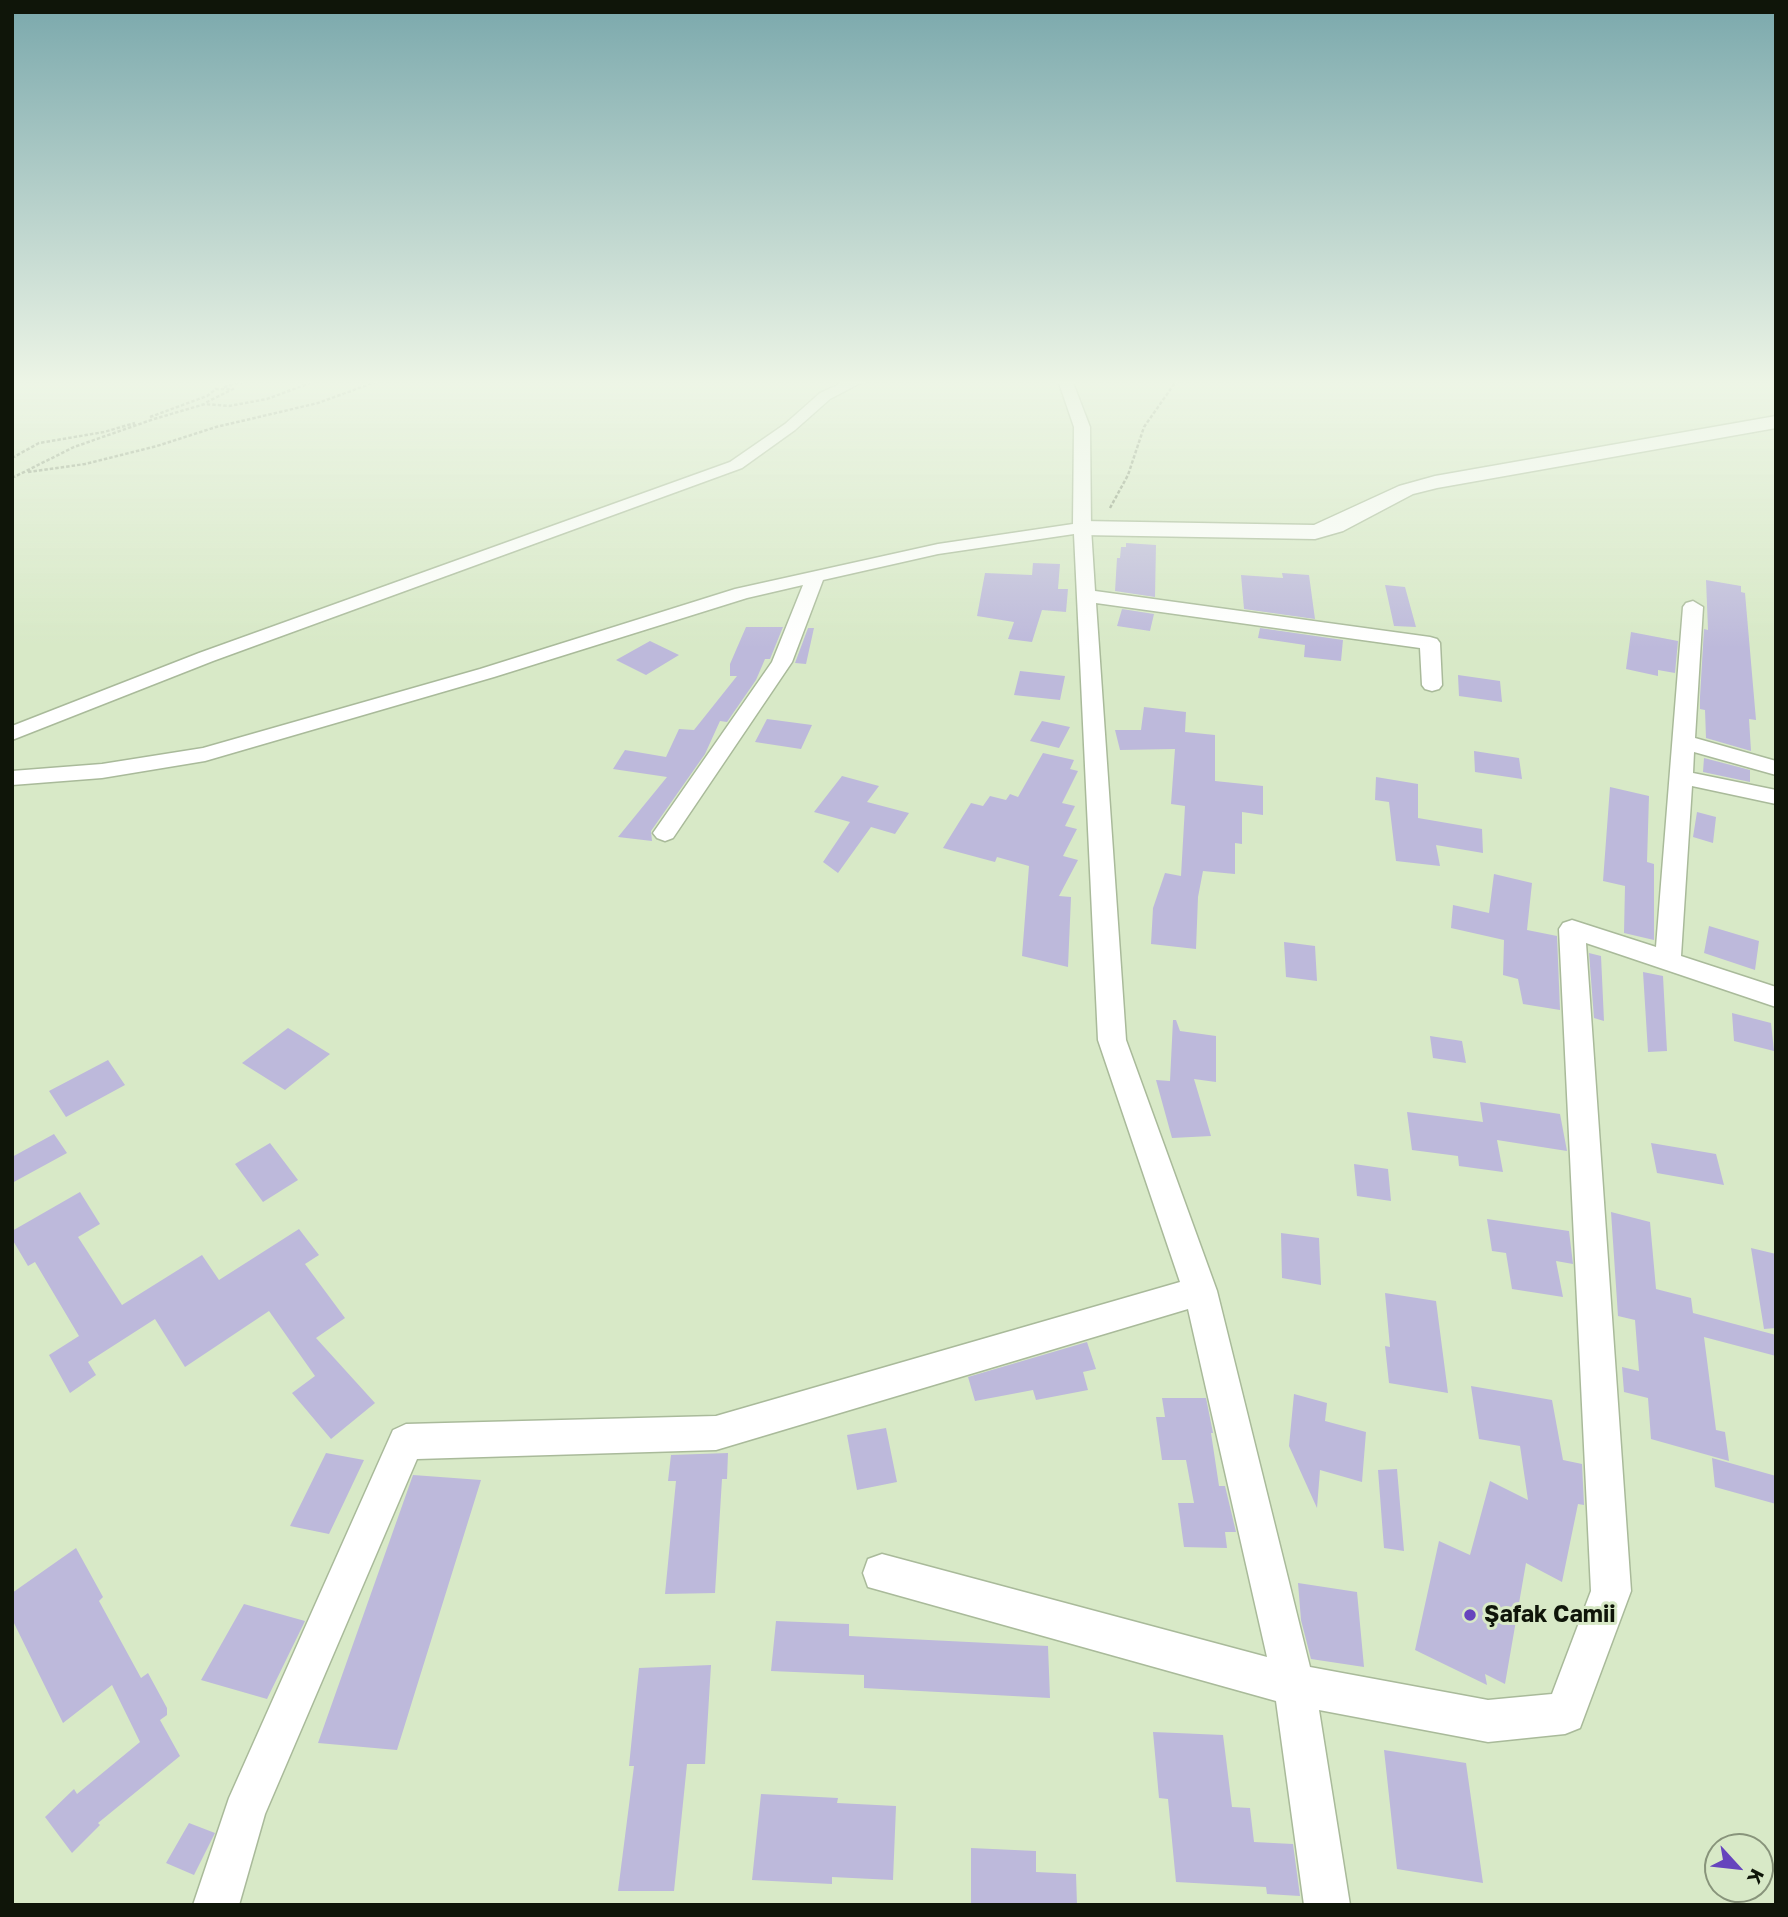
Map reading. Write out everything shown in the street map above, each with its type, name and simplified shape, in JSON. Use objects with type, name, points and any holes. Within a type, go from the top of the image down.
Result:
[{"type":"street","points":[[12,734],[206,657],[724,469]]},
{"type":"street","points":[[1082,469],[1082,528],[1112,1040],[1200,1291],[1294,1685],[1327,1905]]},
{"type":"street","points":[[12,778],[102,772],[205,754],[487,673],[742,593],[815,576],[990,540],[1082,528],[1315,532],[1335,526],[1406,490],[1506,469]]},
{"type":"street","points":[[665,833],[782,662],[815,576]]},
{"type":"street","points":[[1088,596],[1430,643],[1432,685]]},
{"type":"street","points":[[1668,961],[1693,607]]},
{"type":"street","points":[[1683,742],[1776,768]]},
{"type":"street","points":[[1680,777],[1776,797]]},
{"type":"street","points":[[882,1573],[1294,1685],[1488,1721],[1565,1713],[1611,1591],[1572,929],[1776,997]]},
{"type":"street","points":[[216,1905],[244,1813],[406,1442],[716,1433],[1200,1291]]},
{"type":"path","points":[[12,478],[33,469]]},
{"type":"path","points":[[28,472],[46,469]]},
{"type":"path","points":[[1082,528],[1101,524],[1130,469]]},
{"type":"building","points":[[1126,543],[1156,545],[1155,597],[1115,591],[1117,558],[1120,558],[1121,547],[1126,547]]},
{"type":"building","points":[[1033,563],[1060,564],[1058,589],[1068,589],[1066,612],[1042,610],[1032,642],[1008,639],[1014,622],[977,616],[985,573],[1032,575]]},
{"type":"building","points":[[1282,573],[1309,575],[1315,619],[1244,609],[1241,575],[1283,578]]},
{"type":"building","points":[[1706,580],[1741,586],[1741,592],[1745,593],[1756,720],[1749,719],[1751,751],[1706,738],[1705,710],[1700,709],[1700,697],[1704,629],[1708,630]]},
{"type":"building","points":[[1385,585],[1405,587],[1416,627],[1394,626]]},
{"type":"building","points":[[1122,609],[1154,614],[1150,631],[1117,626]]},
{"type":"building","points":[[746,627],[783,627],[770,659],[765,659],[756,680],[727,722],[720,721],[705,754],[651,831],[652,841],[618,837],[667,777],[613,769],[625,750],[666,757],[679,729],[694,730],[737,676],[730,676],[730,664]]},
{"type":"building","points":[[808,628],[814,628],[806,664],[795,663]]},
{"type":"building","points":[[1260,628],[1343,640],[1341,661],[1304,657],[1305,645],[1258,638]]},
{"type":"building","points":[[1631,632],[1678,641],[1675,673],[1658,670],[1658,676],[1626,669]]},
{"type":"building","points":[[650,641],[679,655],[646,675],[616,660]]},
{"type":"building","points":[[1020,671],[1065,676],[1060,700],[1014,695]]},
{"type":"building","points":[[1458,675],[1500,681],[1502,702],[1459,696]]},
{"type":"building","points":[[1144,707],[1186,712],[1185,732],[1215,735],[1215,781],[1263,786],[1263,815],[1242,812],[1242,844],[1235,843],[1235,874],[1203,871],[1198,897],[1196,949],[1151,944],[1153,908],[1165,873],[1181,876],[1185,806],[1171,804],[1175,749],[1120,750],[1115,730],[1141,730]]},
{"type":"building","points":[[767,719],[812,725],[801,749],[755,742]]},
{"type":"building","points":[[1042,721],[1070,727],[1059,748],[1030,741]]},
{"type":"building","points":[[1474,751],[1519,758],[1522,779],[1475,772]]},
{"type":"building","points":[[1043,753],[1074,760],[1070,769],[1078,771],[1062,803],[1075,806],[1065,826],[1077,829],[1063,856],[1078,860],[1059,896],[1071,897],[1068,967],[1022,956],[1029,866],[997,857],[995,862],[943,848],[971,803],[983,806],[990,796],[1006,800],[1010,794],[1018,797]]},
{"type":"building","points":[[1704,758],[1750,770],[1750,782],[1703,772]]},
{"type":"building","points":[[842,776],[879,786],[867,802],[909,813],[895,834],[871,827],[838,873],[823,862],[850,822],[814,812]]},
{"type":"building","points":[[1376,777],[1418,784],[1418,818],[1482,829],[1483,853],[1436,845],[1440,866],[1396,861],[1389,802],[1375,800]]},
{"type":"building","points":[[1610,787],[1649,796],[1647,862],[1654,864],[1654,940],[1624,933],[1625,886],[1603,881]]},
{"type":"building","points":[[1697,812],[1716,817],[1713,843],[1693,837]]},
{"type":"building","points":[[1494,874],[1532,883],[1527,930],[1557,936],[1560,1010],[1523,1004],[1518,979],[1503,975],[1504,940],[1451,928],[1453,905],[1489,913]]},
{"type":"building","points":[[1709,926],[1759,941],[1755,970],[1704,953]]},
{"type":"building","points":[[1284,942],[1315,946],[1317,981],[1286,977]]},
{"type":"building","points":[[1589,953],[1601,956],[1604,1021],[1594,1018]]},
{"type":"building","points":[[1643,972],[1663,976],[1667,1051],[1648,1052]]},
{"type":"building","points":[[1732,1013],[1771,1023],[1774,1051],[1734,1041]]},
{"type":"building","points":[[1173,1020],[1176,1020],[1180,1031],[1216,1036],[1216,1082],[1194,1079],[1211,1136],[1172,1138],[1156,1080],[1170,1081]]},
{"type":"building","points":[[288,1028],[330,1054],[285,1090],[242,1063]]},
{"type":"building","points":[[1430,1036],[1462,1041],[1466,1063],[1433,1058]]},
{"type":"building","points":[[108,1060],[125,1085],[66,1117],[49,1091]]},
{"type":"building","points":[[1480,1102],[1560,1114],[1567,1151],[1497,1140],[1503,1172],[1459,1166],[1458,1156],[1412,1150],[1407,1112],[1483,1122]]},
{"type":"building","points":[[54,1134],[67,1153],[12,1183],[12,1157]]},
{"type":"building","points":[[270,1143],[298,1180],[263,1202],[235,1164]]},
{"type":"building","points":[[1651,1143],[1716,1154],[1724,1185],[1657,1173]]},
{"type":"building","points":[[1354,1164],[1388,1169],[1391,1201],[1357,1196]]},
{"type":"building","points":[[80,1192],[100,1224],[78,1237],[122,1305],[202,1255],[219,1280],[299,1229],[319,1255],[305,1264],[345,1318],[316,1338],[375,1403],[331,1439],[292,1393],[315,1376],[269,1311],[185,1367],[155,1319],[88,1362],[96,1375],[70,1393],[49,1355],[79,1336],[35,1262],[28,1266],[12,1239],[12,1231]]},
{"type":"building","points":[[1611,1212],[1650,1222],[1656,1289],[1691,1298],[1693,1313],[1776,1335],[1776,1356],[1704,1337],[1716,1430],[1725,1432],[1729,1461],[1651,1439],[1648,1398],[1624,1392],[1622,1367],[1639,1371],[1635,1320],[1618,1316]]},
{"type":"building","points":[[1487,1219],[1569,1231],[1573,1264],[1556,1261],[1563,1297],[1512,1289],[1506,1253],[1492,1251]]},
{"type":"building","points":[[1281,1233],[1319,1238],[1321,1285],[1282,1278]]},
{"type":"building","points":[[1751,1248],[1776,1254],[1776,1328],[1764,1329]]},
{"type":"building","points":[[1385,1293],[1436,1301],[1448,1393],[1389,1383],[1385,1346],[1390,1347]]},
{"type":"building","points":[[1087,1342],[1096,1369],[1083,1372],[1088,1390],[1036,1400],[1033,1390],[975,1401],[968,1377]]},
{"type":"building","points":[[1471,1386],[1552,1400],[1563,1460],[1582,1464],[1584,1505],[1578,1504],[1562,1582],[1526,1563],[1505,1684],[1485,1674],[1487,1685],[1415,1650],[1439,1541],[1470,1555],[1490,1481],[1528,1500],[1520,1446],[1479,1439]]},
{"type":"building","points":[[1294,1394],[1327,1403],[1325,1421],[1366,1432],[1362,1482],[1320,1470],[1317,1508],[1289,1446]]},
{"type":"building","points":[[1162,1398],[1206,1398],[1219,1486],[1225,1486],[1236,1532],[1225,1532],[1227,1548],[1184,1547],[1178,1503],[1194,1503],[1186,1460],[1162,1460],[1156,1417],[1165,1417]]},
{"type":"building","points":[[886,1428],[897,1482],[857,1490],[847,1435]]},
{"type":"building","points":[[326,1453],[364,1460],[329,1534],[290,1526]]},
{"type":"building","points":[[728,1453],[727,1479],[722,1479],[715,1593],[665,1594],[676,1481],[668,1481],[671,1455]]},
{"type":"building","points":[[1712,1458],[1776,1476],[1776,1504],[1715,1487]]},
{"type":"building","points":[[1397,1469],[1404,1551],[1384,1548],[1378,1470]]},
{"type":"building","points":[[413,1475],[481,1480],[397,1750],[318,1743]]},
{"type":"building","points":[[76,1548],[103,1597],[99,1601],[141,1678],[148,1673],[167,1708],[167,1715],[160,1720],[180,1756],[98,1823],[100,1825],[72,1853],[45,1817],[74,1789],[77,1794],[140,1742],[112,1685],[63,1723],[12,1619],[12,1593]]},
{"type":"building","points":[[1298,1583],[1357,1592],[1364,1667],[1311,1659],[1301,1620]]},
{"type":"building","points":[[244,1604],[305,1621],[267,1699],[201,1680]]},
{"type":"building","points":[[776,1621],[849,1624],[849,1636],[1048,1646],[1050,1698],[864,1688],[864,1675],[771,1671]]},
{"type":"building","points":[[711,1665],[705,1764],[687,1764],[674,1891],[618,1891],[634,1766],[629,1766],[639,1668]]},
{"type":"building","points":[[1153,1732],[1223,1735],[1232,1807],[1250,1808],[1254,1842],[1293,1844],[1300,1896],[1267,1894],[1266,1887],[1176,1882],[1168,1799],[1159,1798]]},
{"type":"building","points":[[1384,1750],[1466,1763],[1483,1883],[1397,1869]]},
{"type":"building","points":[[761,1794],[838,1798],[837,1803],[896,1806],[893,1880],[832,1877],[832,1884],[752,1880]]},
{"type":"building","points":[[189,1823],[215,1833],[194,1875],[166,1863]]},
{"type":"building","points":[[971,1848],[1036,1851],[1036,1872],[1076,1874],[1077,1905],[971,1905]]},
{"type":"place","name":"Şafak Camii","points":[[1470,1615]]}]
